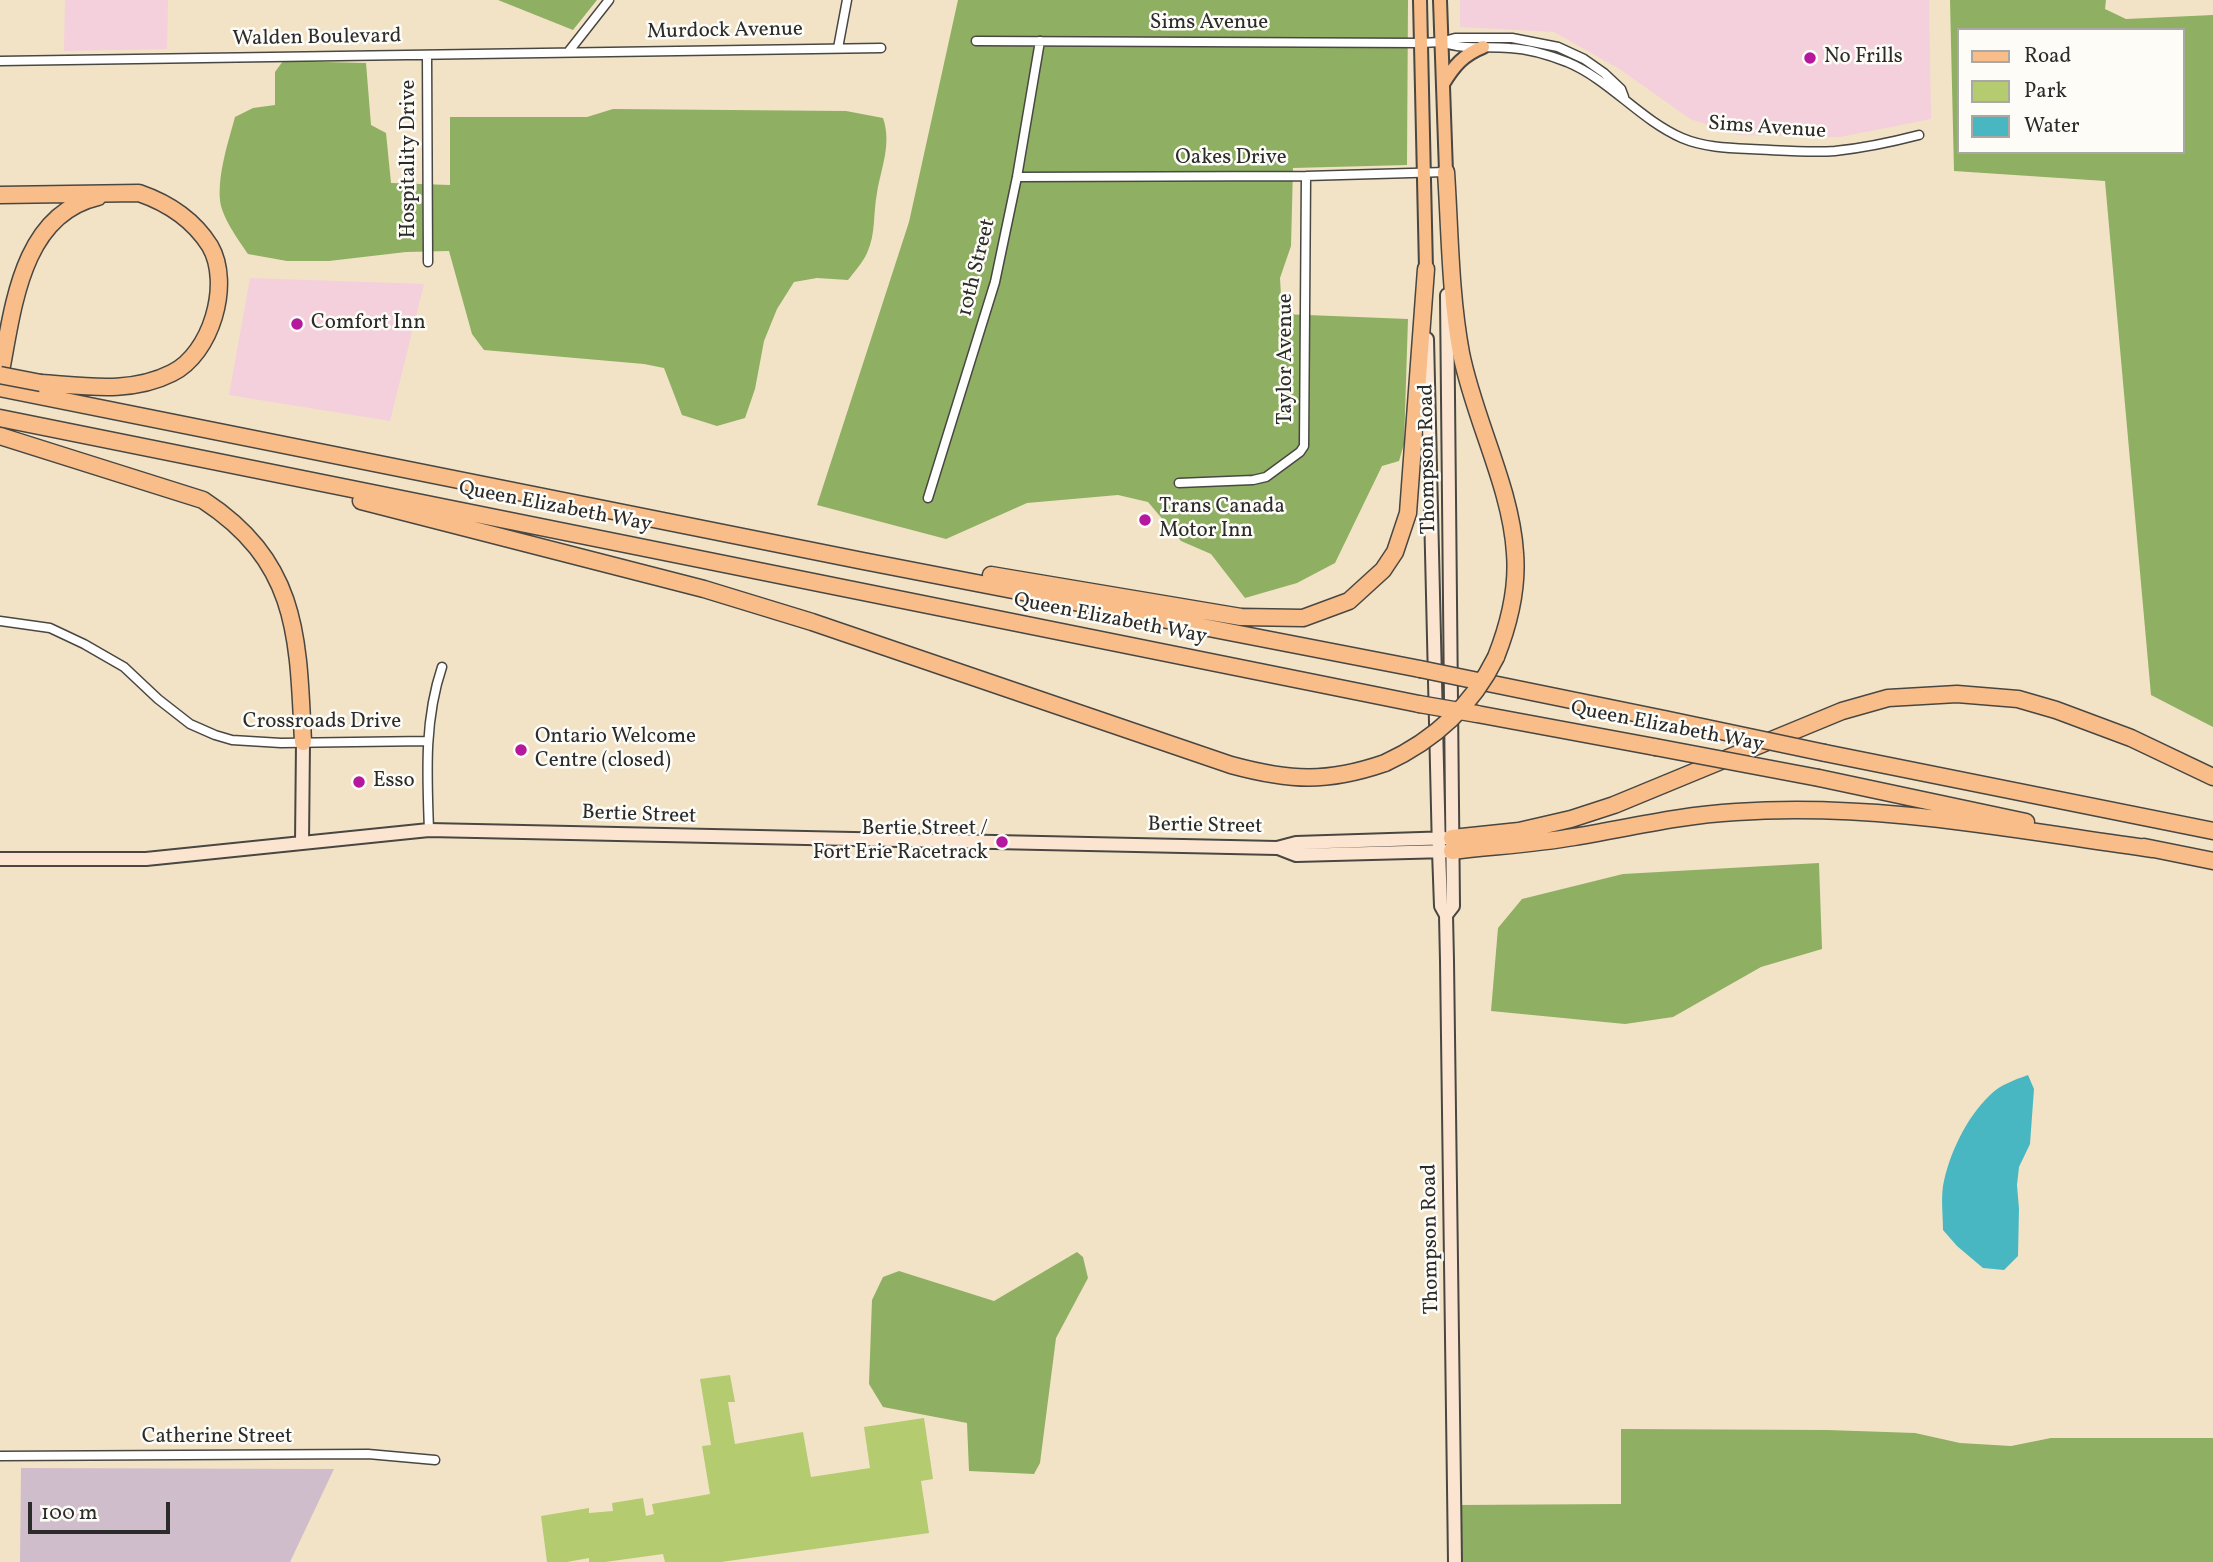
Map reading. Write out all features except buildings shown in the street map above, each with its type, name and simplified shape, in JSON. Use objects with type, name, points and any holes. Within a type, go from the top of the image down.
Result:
[{"type":"highway","points":[[251,469],[393,510],[504,536],[704,589],[812,622],[1265,774],[1298,779],[1356,773],[1403,754],[1434,735],[1460,713],[1484,681],[1496,657],[1509,621],[1513,597],[1516,572],[1514,537],[1462,354],[1457,322],[1446,172]]},
{"type":"highway","points":[[0,195],[114,193],[139,194],[160,200],[179,212],[195,227],[211,248],[217,271],[218,297],[214,320],[195,354],[176,372],[154,382],[107,388],[42,390],[0,375],[27,261],[44,230],[62,214],[88,199],[114,193]]},
{"type":"highway","points":[[863,561],[957,569],[1241,617],[1303,618],[1349,601],[1383,570],[1395,552],[1408,513],[1426,270]]},
{"type":"highway","name":"Queen Elizabeth Way","points":[[0,388],[42,390],[863,561],[1420,669],[2213,831]]},
{"type":"highway","name":"Queen Elizabeth Way","points":[[0,418],[1419,704],[1819,778],[2213,861]]},
{"type":"highway","points":[[0,436],[203,500],[228,516],[268,562],[286,594],[295,637],[303,742]]},
{"type":"highway","points":[[1446,845],[1519,831],[1593,812],[1842,710],[1888,698],[1957,694],[2018,699],[2056,709],[2131,738],[2213,777]]},
{"type":"highway","points":[[1446,845],[1570,838],[1666,820],[1735,812],[1822,810],[1915,816],[2153,849]]},
{"type":"main road","name":"Thompson Road","points":[[1420,0],[1426,270],[1446,845],[1452,906],[1446,915],[1455,1562]]},
{"type":"main road","name":"Thompson Road","points":[[1440,0],[1446,172],[1446,845]]},
{"type":"main road","points":[[1443,84],[1460,60],[1483,47]]},
{"type":"main road","points":[[302,843],[303,742]]},
{"type":"main road","name":"Bertie Street","points":[[0,859],[146,859],[429,830],[1277,848],[1296,855],[1446,845]]},
{"type":"street","points":[[569,51],[609,0]]},
{"type":"street","points":[[838,48],[847,0]]},
{"type":"street","name":"Sims Avenue","points":[[976,41],[1421,43],[1455,38],[1512,38],[1558,47],[1584,59],[1621,89],[1624,97]]},
{"type":"street","name":"10th Street","points":[[928,498],[995,282],[1017,177],[1040,41]]},
{"type":"street","name":"Sims Avenue","points":[[1441,42],[1454,47],[1511,48],[1566,61],[1600,80],[1648,119],[1683,139],[1717,147],[1833,151],[1919,135]]},
{"type":"street","name":"Murdock Avenue","points":[[569,51],[881,48]]},
{"type":"street","name":"Walden Boulevard","points":[[0,61],[569,51]]},
{"type":"street","name":"Hospitality Drive","points":[[427,55],[428,262]]},
{"type":"street","name":"Oakes Drive","points":[[1017,177],[1306,176],[1446,172]]},
{"type":"street","name":"Taylor Avenue","points":[[1178,483],[1253,481],[1266,477],[1300,453],[1304,446],[1306,176]]},
{"type":"street","name":"Crossroads Drive","points":[[0,621],[50,628],[84,644],[124,667],[190,724],[232,740],[427,741]]},
{"type":"street","points":[[429,830],[427,741],[436,684],[442,667]]},
{"type":"street","name":"Catherine Street","points":[[0,1456],[368,1454],[435,1460]]},
{"type":"shaded area","points":[[65,0],[168,0],[167,49],[64,51]]},
{"type":"shaded area","points":[[1460,0],[1929,0],[1931,119],[1840,137],[1738,135],[1690,119],[1621,70],[1554,32],[1460,27]]},
{"type":"shaded area","points":[[250,278],[424,284],[390,421],[229,395]]},
{"type":"shaded area","points":[[21,1468],[334,1469],[290,1562],[20,1562]]},
{"type":"green space","points":[[498,0],[597,0],[573,30]]},
{"type":"green space","points":[[958,0],[1408,0],[1407,165],[1293,168],[1291,246],[1280,278],[1282,314],[1408,319],[1404,444],[1399,461],[1382,466],[1335,563],[1297,583],[1245,598],[1211,554],[1181,541],[1148,502],[1118,495],[1027,503],[946,539],[817,505],[909,222]]},
{"type":"green space","points":[[1950,0],[2106,0],[2105,9],[2126,19],[2213,15],[2213,727],[2151,695],[2105,181],[1954,171]]},
{"type":"green space","points":[[283,61],[366,63],[371,125],[386,133],[391,183],[450,185],[450,117],[587,117],[613,109],[846,111],[883,118],[886,147],[870,246],[848,280],[817,278],[794,282],[777,309],[764,341],[755,389],[745,418],[717,426],[682,415],[664,368],[484,350],[472,334],[449,251],[406,252],[329,261],[287,261],[248,254],[221,206],[222,169],[235,117],[253,108],[275,105],[275,72]]},
{"type":"green space","points":[[1819,863],[1822,949],[1761,967],[1673,1017],[1625,1024],[1491,1011],[1498,928],[1522,899],[1623,874]]},
{"type":"green space","points":[[1077,1252],[1083,1257],[1088,1278],[1056,1338],[1040,1463],[1034,1474],[969,1471],[967,1423],[883,1407],[869,1384],[872,1300],[883,1277],[899,1271],[994,1301]]},
{"type":"green space","points":[[730,1375],[735,1402],[728,1402],[735,1444],[803,1432],[811,1477],[870,1468],[864,1427],[924,1418],[933,1479],[921,1481],[929,1533],[721,1562],[665,1562],[663,1554],[605,1562],[589,1562],[589,1558],[547,1562],[541,1516],[589,1508],[589,1513],[613,1511],[612,1503],[643,1498],[646,1516],[654,1514],[652,1504],[710,1494],[702,1446],[711,1445],[700,1379]]},
{"type":"green space","points":[[1621,1429],[1915,1433],[1960,1443],[2011,1446],[2051,1438],[2213,1438],[2213,1562],[1461,1562],[1460,1505],[1621,1504]]},
{"type":"water","points":[[2028,1075],[2034,1089],[2030,1144],[2019,1167],[2017,1185],[2018,1256],[2004,1270],[1983,1268],[1943,1230],[1943,1186],[1954,1149],[1973,1114],[1998,1088]]},
{"type":"place","name":"No Frills","points":[[1810,58]]},
{"type":"place","name":"Comfort Inn","points":[[297,324]]},
{"type":"place","name":"Trans Canada Motor Inn","points":[[1145,520]]},
{"type":"place","name":"Ontario Welcome Centre (closed)","points":[[521,750]]},
{"type":"place","name":"Esso","points":[[359,782]]},
{"type":"place","name":"Bertie Street / Fort Erie Racetrack","points":[[1002,842]]}]
